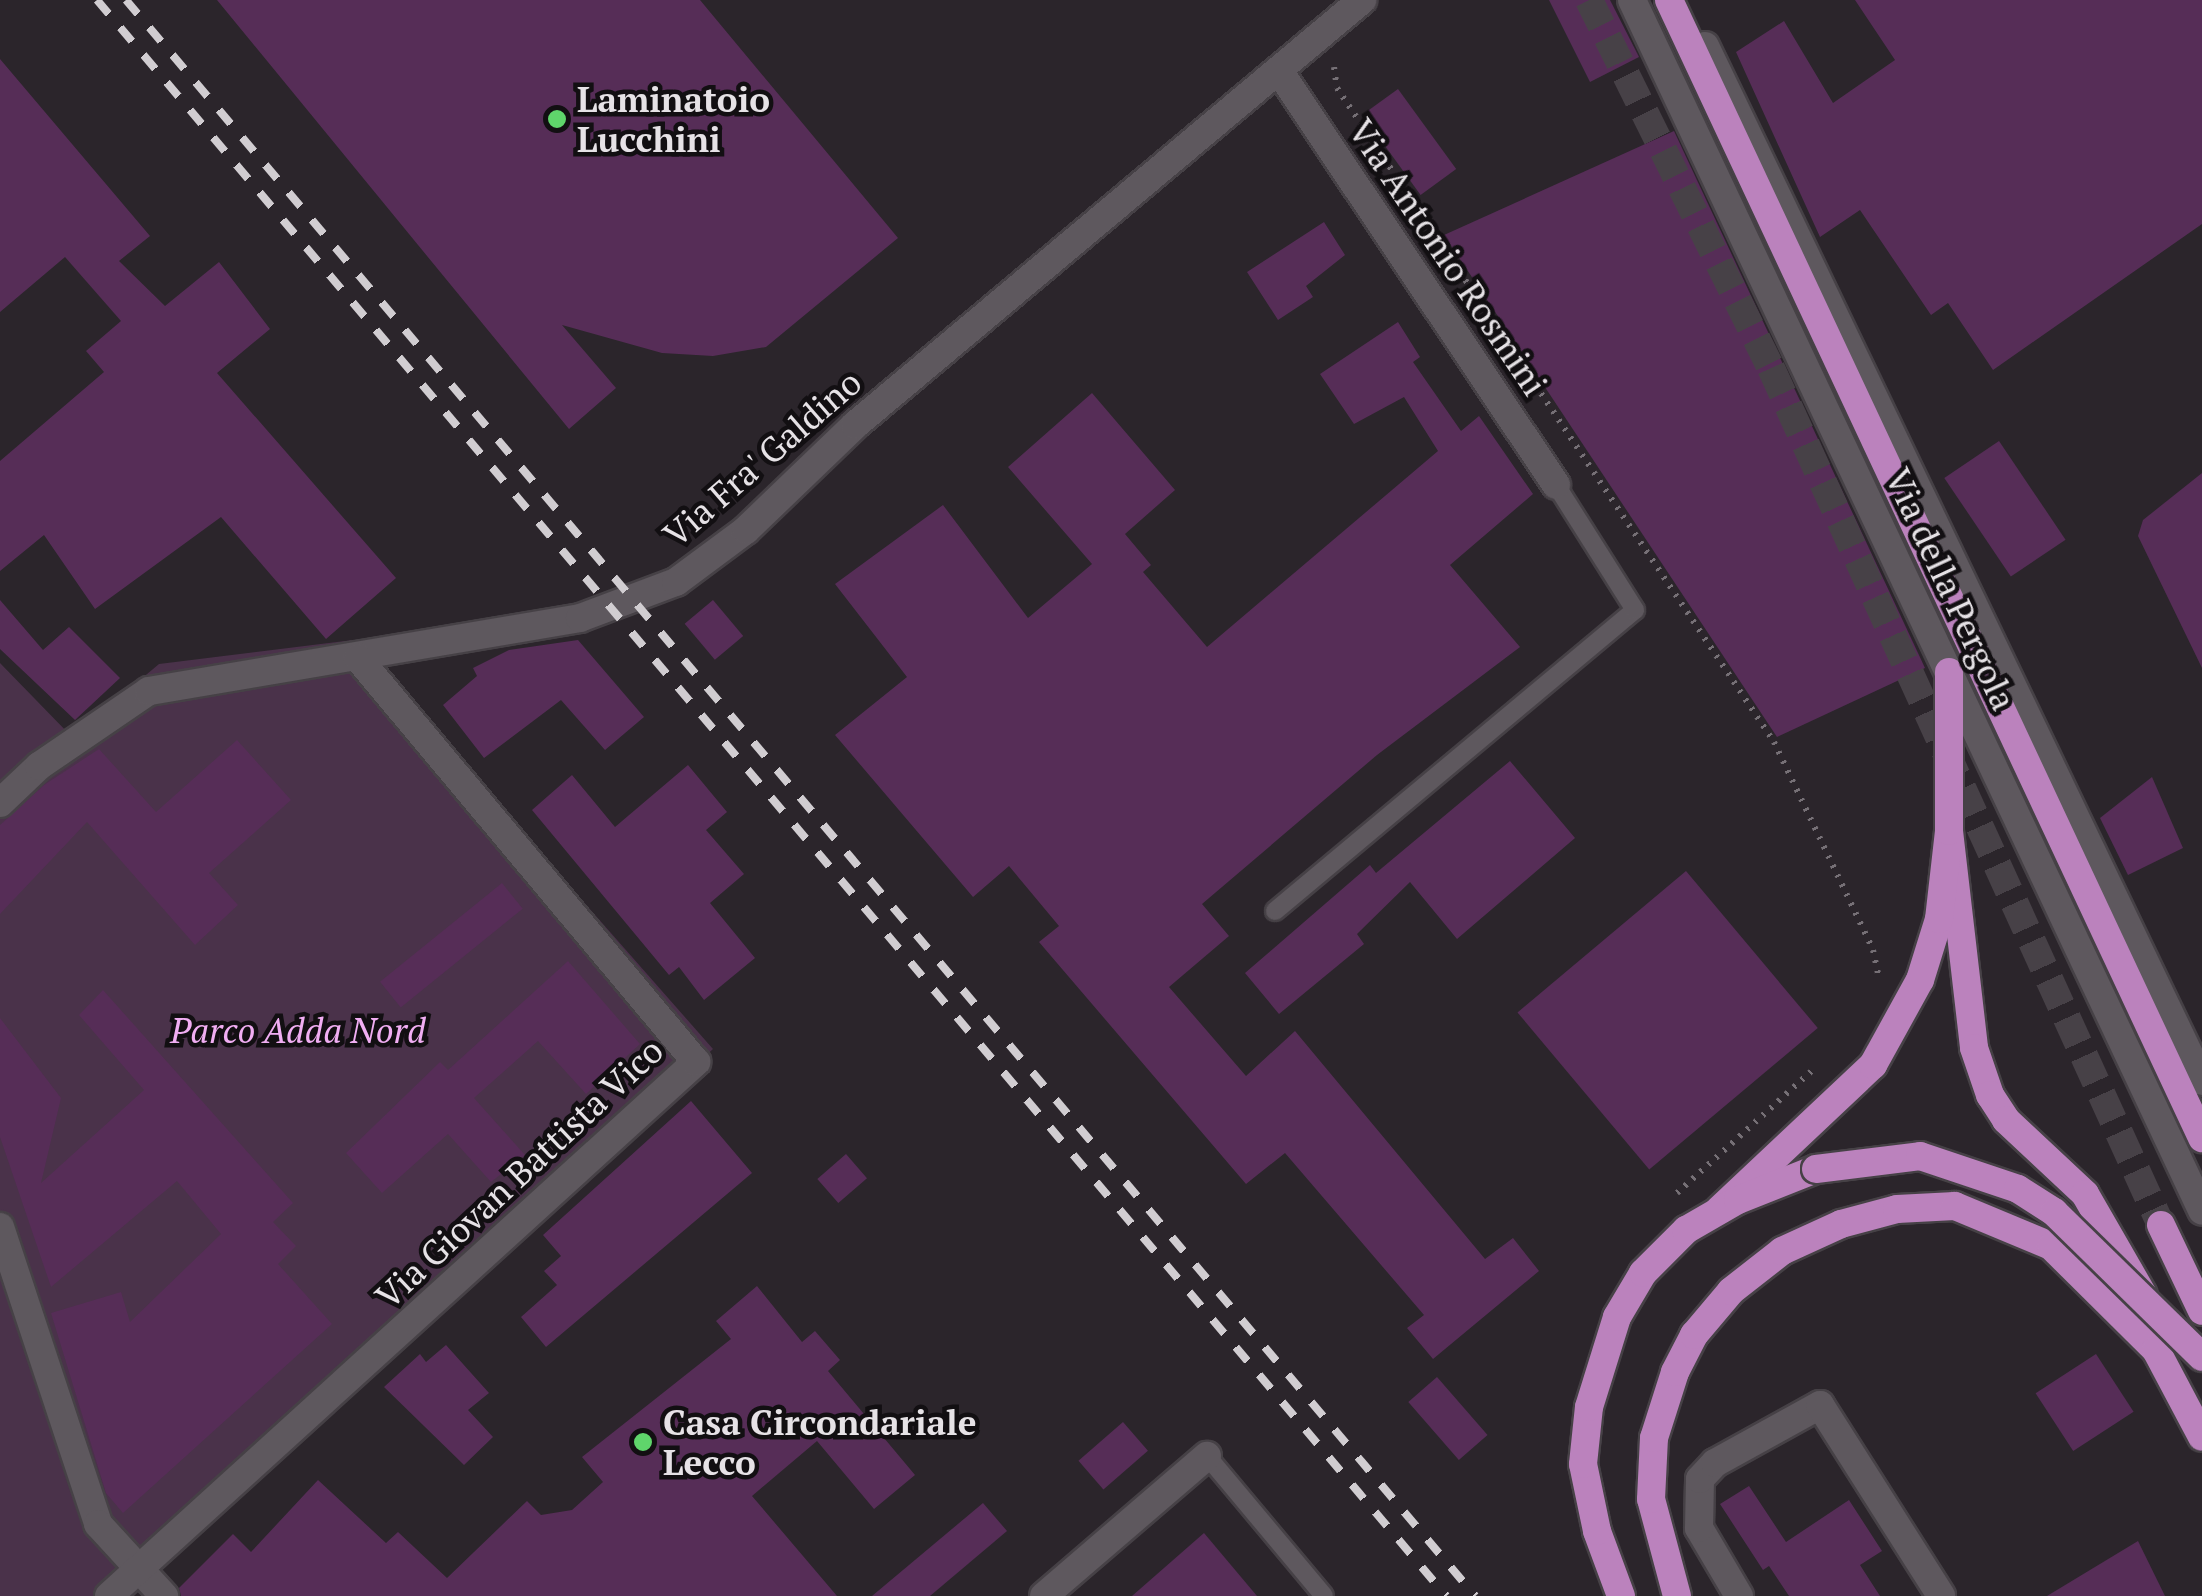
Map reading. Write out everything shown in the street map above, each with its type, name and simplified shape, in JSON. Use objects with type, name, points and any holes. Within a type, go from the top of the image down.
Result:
[{"type":"highway","points":[[1669,0],[2202,1138]]},
{"type":"highway","points":[[1719,1210],[1858,1080],[1899,1026],[1940,919],[1949,831],[1949,672]]},
{"type":"highway","points":[[1949,831],[1974,1048],[1990,1095],[2102,1218],[2202,1417]]},
{"type":"highway","points":[[1621,1596],[1597,1531],[1583,1464],[1599,1368],[1643,1273],[1686,1230],[1719,1210],[1816,1169],[1920,1156],[2018,1189],[2054,1212],[2202,1356]]},
{"type":"highway","points":[[1677,1596],[1651,1498],[1654,1438],[1675,1372],[1694,1335],[1731,1291],[1782,1251],[1841,1224],[1897,1209],[1955,1206],[2051,1246],[2156,1350],[2202,1436]]},
{"type":"highway","points":[[2161,1225],[2202,1311]]},
{"type":"street","name":"Via Fra' Galdino","points":[[0,803],[39,766],[149,692],[610,611],[676,582],[746,530],[855,425],[1362,0]]},
{"type":"street","name":"Via della Pergola","points":[[1632,0],[2202,1210]]},
{"type":"street","name":"Via della Pergola","points":[[1683,0],[2202,1081]]},
{"type":"street","name":"Via Antonio Rosmini","points":[[1278,71],[1556,485]]},
{"type":"street","name":"Via Giovan Battista Vico","points":[[136,1570],[696,1062],[358,658]]},
{"type":"street","points":[[0,1227],[98,1524],[136,1570],[164,1596]]},
{"type":"street","points":[[1739,1596],[1703,1540],[1696,1489],[1715,1464],[1820,1405],[1941,1596]]},
{"type":"street","points":[[1044,1596],[1206,1456]]},
{"type":"street","points":[[108,1596],[136,1570]]},
{"type":"lane","points":[[1274,911],[1636,610],[1556,485]]},
{"type":"lane","points":[[1206,1456],[1324,1596]]},
{"type":"path","points":[[1338,46],[1338,88],[1774,742],[1873,950],[1878,986]]},
{"type":"path","points":[[1668,1201],[1823,1060]]},
{"type":"green space","name":"Parco Adda Nord","points":[[353,640],[713,1049],[130,1596],[0,1596],[0,663],[72,737],[159,664]]},
{"type":"building","name":"Laminatoio Lucchini","points":[[217,0],[700,0],[898,238],[766,347],[713,356],[662,353],[562,325],[616,388],[569,429]]},
{"type":"building","points":[[1549,0],[1610,0],[1639,57],[1590,82]]},
{"type":"building","points":[[1855,0],[2202,0],[2202,224],[1993,370],[1948,303],[1931,315],[1860,210],[1820,237],[1736,52],[1784,21],[1833,103],[1895,60]]},
{"type":"building","points":[[0,59],[150,236],[119,261],[165,306],[219,262],[270,329],[217,373],[396,578],[326,639],[221,517],[95,609],[44,535],[0,571],[0,461],[104,372],[86,351],[121,321],[65,257],[0,312]]},
{"type":"building","points":[[1398,89],[1456,169],[1421,195],[1362,115]]},
{"type":"building","points":[[1674,131],[1925,668],[1777,737],[1444,235]]},
{"type":"building","points":[[1324,222],[1345,255],[1306,286],[1313,297],[1278,320],[1247,272]]},
{"type":"building","points":[[1398,322],[1420,357],[1413,362],[1461,431],[1479,416],[1533,494],[1450,565],[1520,647],[1377,755],[1202,904],[1229,936],[1169,987],[1246,1076],[1295,1031],[1485,1259],[1513,1238],[1539,1271],[1433,1359],[1407,1328],[1424,1315],[1285,1153],[1246,1184],[1039,942],[1059,926],[1009,866],[973,897],[835,735],[907,677],[835,584],[943,505],[1028,618],[1092,564],[1008,467],[1092,393],[1175,490],[1125,534],[1151,565],[1143,572],[1207,647],[1438,451],[1404,397],[1354,424],[1320,374]]},
{"type":"building","points":[[1999,441],[2066,540],[2011,577],[1944,478]]},
{"type":"building","points":[[2202,473],[2202,668],[2138,536],[2143,520]]},
{"type":"building","points":[[0,600],[43,650],[69,627],[120,678],[75,720],[0,649]]},
{"type":"building","points":[[713,600],[743,636],[715,660],[685,624]]},
{"type":"building","points":[[578,640],[644,717],[605,750],[561,700],[484,758],[443,705],[477,676],[473,668],[509,650]]},
{"type":"building","points":[[237,740],[291,800],[209,873],[238,905],[195,945],[87,822],[0,914],[0,825],[44,785],[99,749],[156,812]]},
{"type":"building","points":[[1510,761],[1575,838],[1457,939],[1410,882],[1357,934],[1364,944],[1279,1014],[1245,973],[1370,865],[1376,873]]},
{"type":"building","points":[[688,765],[727,812],[706,830],[744,874],[710,903],[755,958],[704,1000],[679,967],[669,975],[532,810],[572,775],[615,827]]},
{"type":"building","points":[[2152,777],[2183,848],[2128,875],[2100,818]]},
{"type":"building","points":[[1686,871],[1818,1028],[1649,1169],[1517,1012]]},
{"type":"building","points":[[502,883],[523,909],[401,1007],[380,982]]},
{"type":"building","points":[[568,961],[640,1044],[586,1094],[538,1041],[474,1098],[525,1155],[491,1182],[448,1134],[382,1193],[346,1153],[440,1062],[448,1070]]},
{"type":"building","points":[[103,990],[293,1203],[273,1222],[296,1246],[278,1264],[332,1324],[123,1513],[106,1493],[51,1313],[121,1292],[130,1322],[221,1234],[177,1181],[51,1287],[0,1137],[0,1018],[61,1098],[41,1183],[144,1090],[79,1015]]},
{"type":"building","points":[[691,1101],[752,1173],[546,1347],[521,1317],[557,1285],[544,1271],[561,1256],[543,1235]]},
{"type":"building","points":[[846,1154],[867,1178],[838,1203],[817,1179]]},
{"type":"building","points":[[757,1286],[802,1342],[815,1331],[840,1360],[828,1371],[915,1475],[874,1509],[817,1441],[752,1496],[837,1596],[181,1596],[179,1588],[233,1534],[251,1552],[318,1480],[386,1543],[398,1532],[447,1578],[527,1501],[541,1515],[572,1510],[603,1482],[582,1457],[731,1339],[716,1321]]},
{"type":"building","points":[[446,1345],[489,1393],[468,1410],[493,1437],[464,1465],[384,1387],[420,1354],[426,1362]]},
{"type":"building","points":[[2096,1354],[2134,1412],[2073,1451],[2036,1393]]},
{"type":"building","points":[[1437,1377],[1488,1435],[1459,1460],[1408,1402]]},
{"type":"building","points":[[1123,1422],[1148,1451],[1103,1489],[1078,1461]]},
{"type":"building","points":[[1749,1486],[1786,1542],[1849,1500],[1882,1551],[1860,1565],[1880,1596],[1789,1596],[1769,1566],[1763,1570],[1720,1504]]},
{"type":"building","points":[[983,1503],[1007,1531],[930,1596],[872,1596]]},
{"type":"building","points":[[1204,1533],[1257,1596],[1132,1596]]},
{"type":"building","points":[[2138,1541],[2165,1596],[2047,1596]]},
{"type":"tunnel","points":[[1589,0],[1771,368],[2161,1225]]},
{"type":"railway","points":[[97,0],[1446,1596]]},
{"type":"railway","points":[[126,0],[1475,1596]]},
{"type":"place","name":"Laminatoio Lucchini","points":[[557,119]]},
{"type":"place","name":"Casa Circondariale Lecco","points":[[643,1442]]}]
